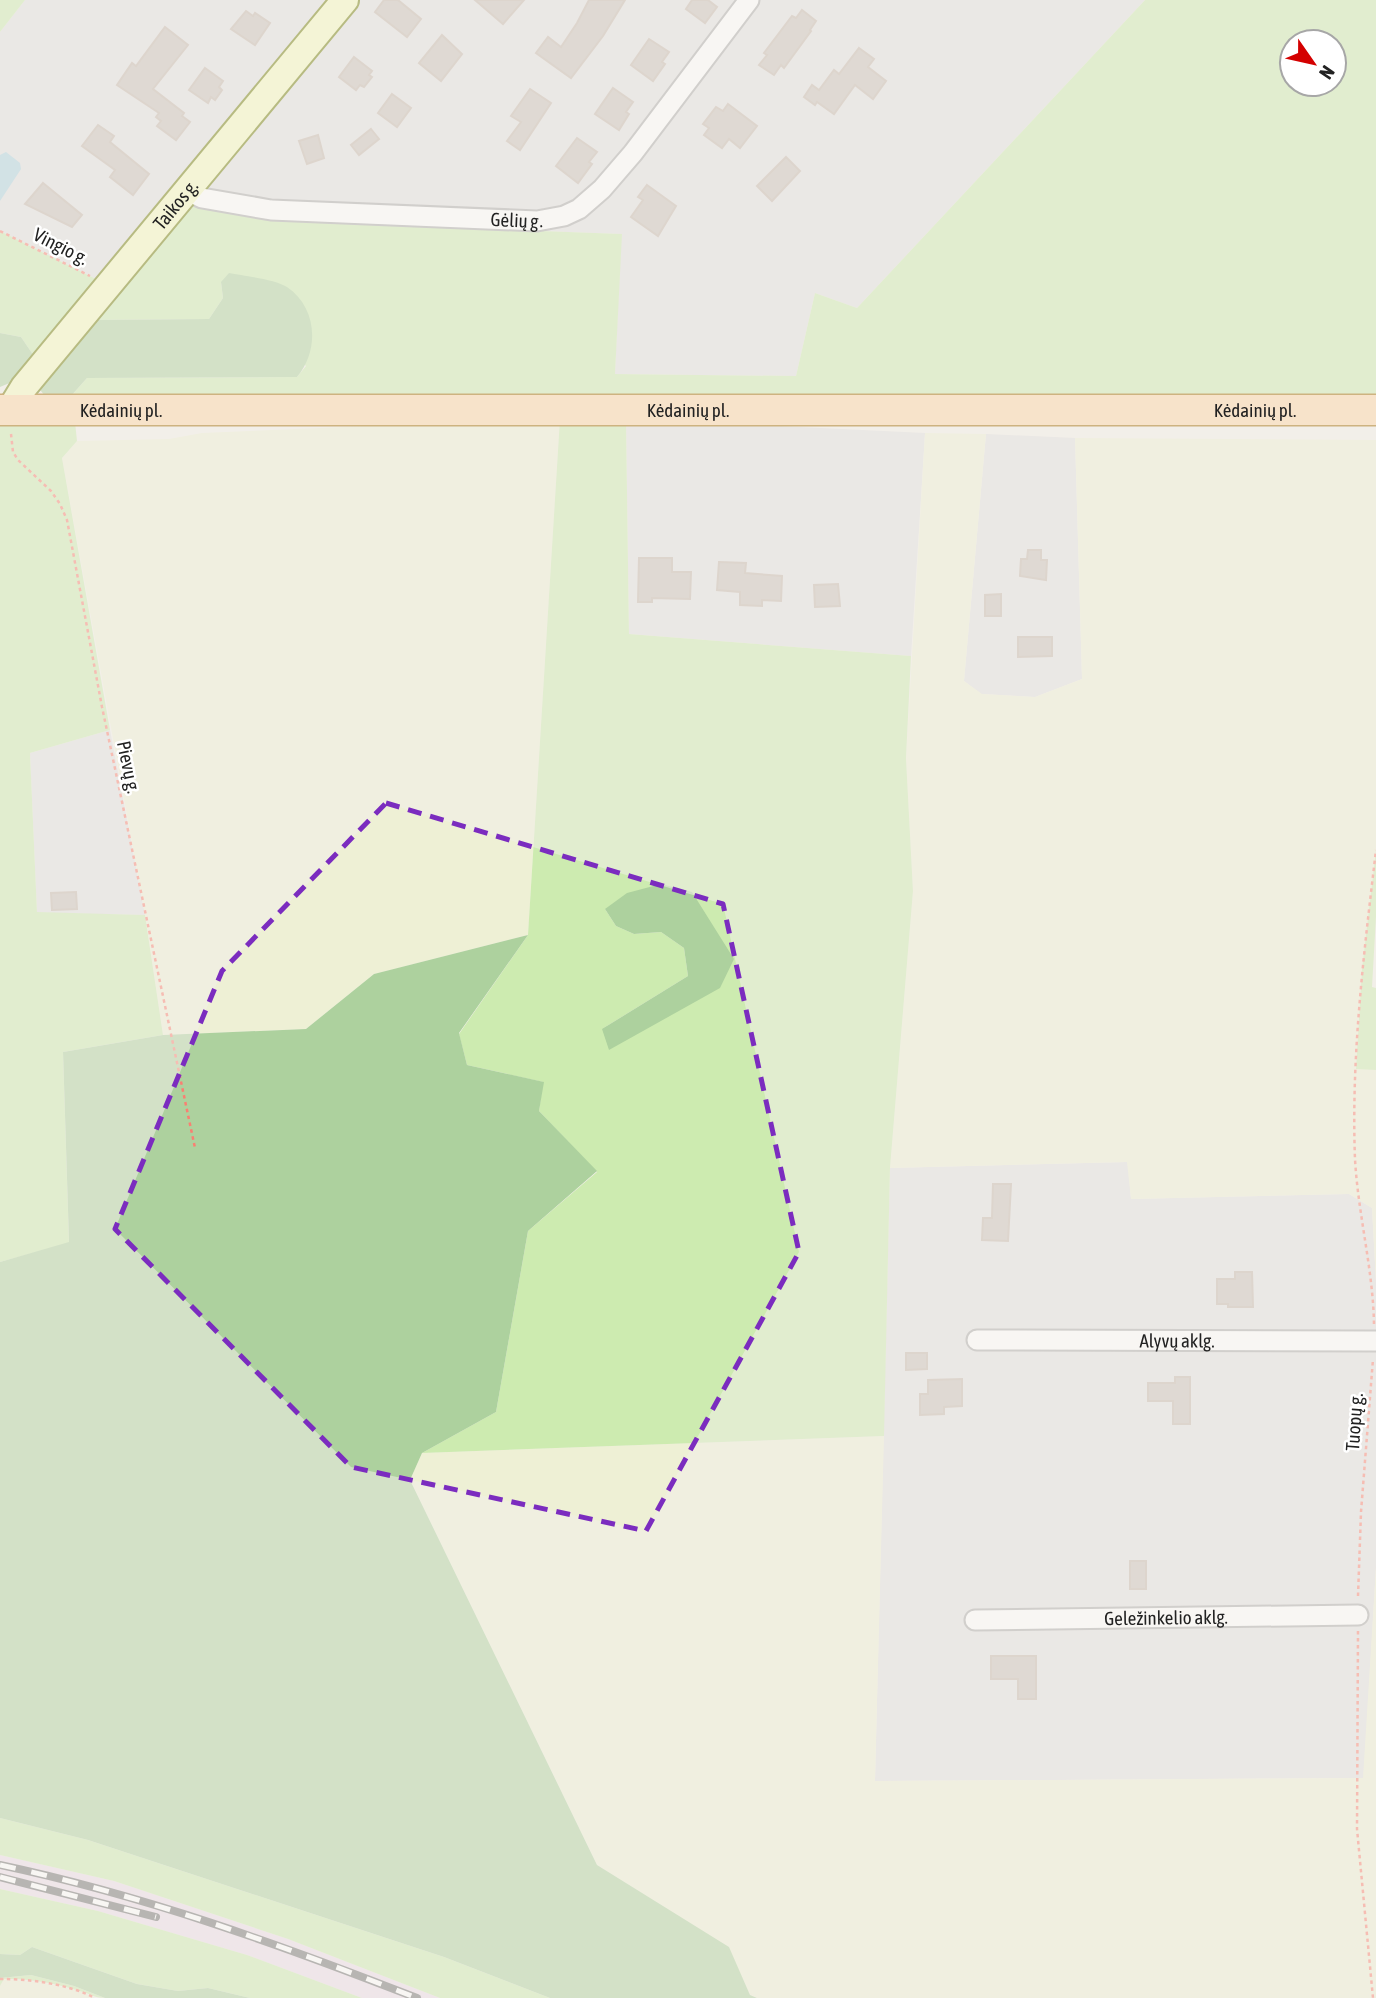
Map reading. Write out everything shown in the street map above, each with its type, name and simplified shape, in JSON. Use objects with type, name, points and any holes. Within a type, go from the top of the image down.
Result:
[{"type":"main road","name":"Taikos g.","points":[[5,410],[345,0]]},
{"type":"main road","name":"Kėdainių pl.","points":[[5,410],[1376,410]]},
{"type":"street","name":"Gėlių g.","points":[[187,191],[202,198],[271,210],[537,221],[564,216],[579,209],[603,189],[749,0]]},
{"type":"street","name":"Alyvų aklg.","points":[[977,1340],[1375,1341]]},
{"type":"street","name":"Geležinkelio aklg.","points":[[975,1620],[1358,1615]]},
{"type":"path","name":"Vingio g.","points":[[0,230],[108,286]]},
{"type":"path","name":"Pievų g.","points":[[5,410],[13,452],[51,491],[67,520],[102,707],[195,1148]]},
{"type":"path","name":"Tuopų g.","points":[[1374,1998],[1357,1829],[1361,1512],[1375,1341],[1374,1301],[1355,1162],[1354,1105],[1362,969],[1376,850]]},
{"type":"path","points":[[0,1979],[45,1983],[84,1992],[95,1998]]},
{"type":"highlighted area","points":[[386,803],[723,904],[799,1252],[646,1531],[351,1467],[115,1229],[222,971]]},
{"type":"shaded area","points":[[25,0],[1145,0],[857,308],[815,293],[796,376],[615,374],[621,234],[273,221],[195,202],[100,281],[0,231],[0,32]]},
{"type":"shaded area","points":[[626,419],[925,433],[911,656],[629,634]]},
{"type":"shaded area","points":[[986,434],[1075,438],[1082,679],[1035,697],[981,694],[964,681]]},
{"type":"shaded area","points":[[110,730],[145,915],[37,913],[30,753]]},
{"type":"shaded area","points":[[1128,1162],[1131,1199],[1349,1194],[1372,1208],[1376,1282],[1376,1567],[1364,1778],[875,1781],[890,1168]]},
{"type":"shaded area","points":[[0,1855],[114,1881],[288,1939],[440,1998],[362,1998],[247,1955],[98,1911],[0,1889]]},
{"type":"green space","points":[[0,0],[25,0],[0,32]]},
{"type":"green space","points":[[1145,0],[1376,0],[1376,399],[71,396],[87,378],[297,377],[306,366],[221,282],[223,298],[209,319],[90,320],[195,202],[273,221],[622,234],[615,374],[796,376],[815,293],[857,308]]},
{"type":"green space","points":[[0,231],[100,281],[36,359],[21,337],[0,333]]},
{"type":"green space","points":[[229,273],[282,284],[297,296],[304,306],[312,329],[312,342],[304,366],[297,377],[87,378],[71,396],[45,396],[37,386],[90,320],[209,319],[223,298],[221,282]]},
{"type":"green space","points":[[0,333],[21,337],[36,359],[26,376],[0,387]]},
{"type":"green space","points":[[560,418],[528,935],[374,974],[306,1029],[163,1035],[145,915],[62,458],[77,441],[169,439],[202,433]]},
{"type":"green space","points":[[560,418],[626,419],[629,634],[911,656],[906,758],[913,891],[890,1168],[884,1436],[422,1453],[496,1412],[528,1231],[597,1172],[539,1111],[543,1082],[467,1065],[459,1034],[528,935]],"holes":[[[605,909],[734,959],[602,1029],[688,976],[684,948],[661,932],[634,934],[616,926]]]},
{"type":"green space","points":[[0,419],[75,422],[77,441],[62,458],[110,730],[30,753],[37,912],[145,915],[163,1035],[63,1052],[69,1243],[0,1262]]},
{"type":"green space","points":[[925,433],[986,434],[964,681],[982,694],[1035,697],[1082,679],[1075,438],[1376,440],[1376,850],[1362,969],[1356,1068],[1376,1070],[1376,1282],[1372,1208],[1349,1194],[1131,1199],[1127,1162],[890,1168],[913,891],[906,758]]},
{"type":"green space","points":[[1376,850],[1372,987],[1376,988],[1376,1070],[1356,1069],[1362,969]]},
{"type":"green space","points":[[661,884],[692,892],[734,959],[720,988],[609,1050],[602,1029],[688,976],[684,948],[661,932],[634,934],[616,926],[605,909],[627,893]]},
{"type":"green space","points":[[528,935],[459,1033],[467,1065],[544,1082],[539,1111],[597,1171],[528,1231],[496,1412],[422,1453],[410,1480],[597,1865],[729,1947],[750,1995],[757,1998],[550,1998],[444,1957],[88,1840],[0,1818],[0,1262],[69,1242],[63,1052],[163,1035],[306,1029],[374,974]]},
{"type":"green space","points":[[884,1436],[875,1781],[1363,1778],[1376,1567],[1376,1998],[757,1998],[750,1995],[728,1947],[597,1865],[410,1480],[422,1453]]},
{"type":"green space","points":[[0,1818],[88,1840],[444,1957],[550,1998],[440,1998],[288,1939],[114,1881],[0,1855]]},
{"type":"green space","points":[[0,1889],[98,1911],[247,1955],[362,1998],[250,1998],[208,1988],[178,1991],[137,1984],[32,1947],[20,1955],[0,1954]]},
{"type":"green space","points":[[32,1947],[137,1984],[178,1991],[208,1988],[250,1998],[105,1998],[74,1986],[31,1975],[0,1978],[0,1954],[20,1955]]},
{"type":"green space","points":[[31,1975],[74,1986],[105,1998],[64,1986],[34,1981],[4,1979],[0,1986],[0,1978]]},
{"type":"green space","points":[[4,1979],[45,1983],[84,1992],[94,1998],[0,1998],[0,1986]]},
{"type":"water","points":[[6,152],[20,163],[21,169],[0,201],[0,155]]},
{"type":"building","points":[[384,0],[398,0],[421,19],[407,37],[375,12]]},
{"type":"building","points":[[475,0],[524,0],[503,24]]},
{"type":"building","points":[[589,0],[625,0],[603,36],[571,78],[536,53],[548,37],[561,47]]},
{"type":"building","points":[[692,0],[708,0],[717,7],[705,23],[686,9]]},
{"type":"building","points":[[802,10],[816,21],[784,68],[781,65],[774,75],[759,65],[767,55],[764,53],[792,16],[796,18]]},
{"type":"building","points":[[246,11],[253,16],[255,13],[270,23],[255,45],[231,29]]},
{"type":"building","points":[[165,27],[188,45],[153,89],[184,113],[182,116],[190,122],[176,140],[157,126],[161,121],[156,117],[159,113],[117,85],[132,63],[136,66]]},
{"type":"building","points":[[442,35],[462,54],[441,81],[419,63]]},
{"type":"building","points":[[649,39],[669,52],[662,62],[665,64],[653,81],[631,65]]},
{"type":"building","points":[[859,48],[874,59],[868,67],[886,81],[873,99],[855,85],[834,114],[804,97],[812,85],[819,90],[834,70],[839,74]]},
{"type":"building","points":[[354,57],[372,71],[369,75],[372,77],[364,87],[360,85],[356,90],[339,77]]},
{"type":"building","points":[[205,68],[223,81],[219,87],[222,90],[215,100],[211,97],[208,103],[189,90]]},
{"type":"building","points":[[613,88],[633,102],[619,130],[595,114]]},
{"type":"building","points":[[530,89],[551,103],[520,150],[507,141],[521,122],[511,116]]},
{"type":"building","points":[[392,94],[411,108],[397,127],[378,113]]},
{"type":"building","points":[[728,104],[757,126],[740,148],[729,139],[722,148],[704,135],[709,128],[703,124],[716,107],[723,111]]},
{"type":"building","points":[[98,125],[114,136],[110,142],[149,174],[133,195],[110,177],[115,170],[82,146]]},
{"type":"building","points":[[371,129],[379,139],[359,155],[351,145]]},
{"type":"building","points":[[318,135],[324,158],[307,164],[299,141]]},
{"type":"building","points":[[577,138],[597,152],[578,183],[556,166]]},
{"type":"building","points":[[786,157],[800,171],[772,201],[757,186]]},
{"type":"building","points":[[43,183],[82,215],[72,227],[25,204]]},
{"type":"building","points":[[647,185],[676,206],[658,236],[631,217],[643,200],[638,197]]},
{"type":"building","points":[[1028,550],[1041,550],[1041,560],[1047,560],[1046,580],[1020,576],[1021,559],[1027,559]]},
{"type":"building","points":[[639,558],[672,558],[672,572],[691,572],[690,599],[652,598],[652,602],[638,602]]},
{"type":"building","points":[[719,562],[746,563],[745,573],[782,576],[781,601],[762,600],[762,606],[740,605],[740,592],[717,590]]},
{"type":"building","points":[[838,584],[840,606],[815,607],[814,585]]},
{"type":"building","points":[[1001,594],[1001,616],[985,616],[985,595]]},
{"type":"building","points":[[1018,637],[1052,637],[1052,656],[1018,657]]},
{"type":"building","points":[[76,892],[77,909],[52,910],[51,893]]},
{"type":"building","points":[[993,1184],[1011,1184],[1008,1241],[982,1240],[983,1218],[992,1218]]},
{"type":"building","points":[[1235,1272],[1252,1272],[1253,1307],[1217,1304],[1217,1279],[1235,1279]]},
{"type":"building","points":[[906,1353],[927,1353],[927,1369],[906,1370]]},
{"type":"building","points":[[1175,1377],[1190,1377],[1190,1424],[1173,1424],[1173,1401],[1148,1401],[1148,1383],[1175,1383]]},
{"type":"building","points":[[962,1379],[962,1406],[944,1407],[944,1414],[920,1415],[920,1394],[928,1394],[928,1380]]},
{"type":"building","points":[[1130,1561],[1146,1561],[1146,1589],[1130,1589]]},
{"type":"building","points":[[991,1656],[1036,1656],[1036,1699],[1018,1699],[1018,1679],[991,1679]]},
{"type":"railway","points":[[0,1865],[159,1906],[315,1959],[417,1998]]},
{"type":"railway","points":[[0,1877],[156,1917]]}]
